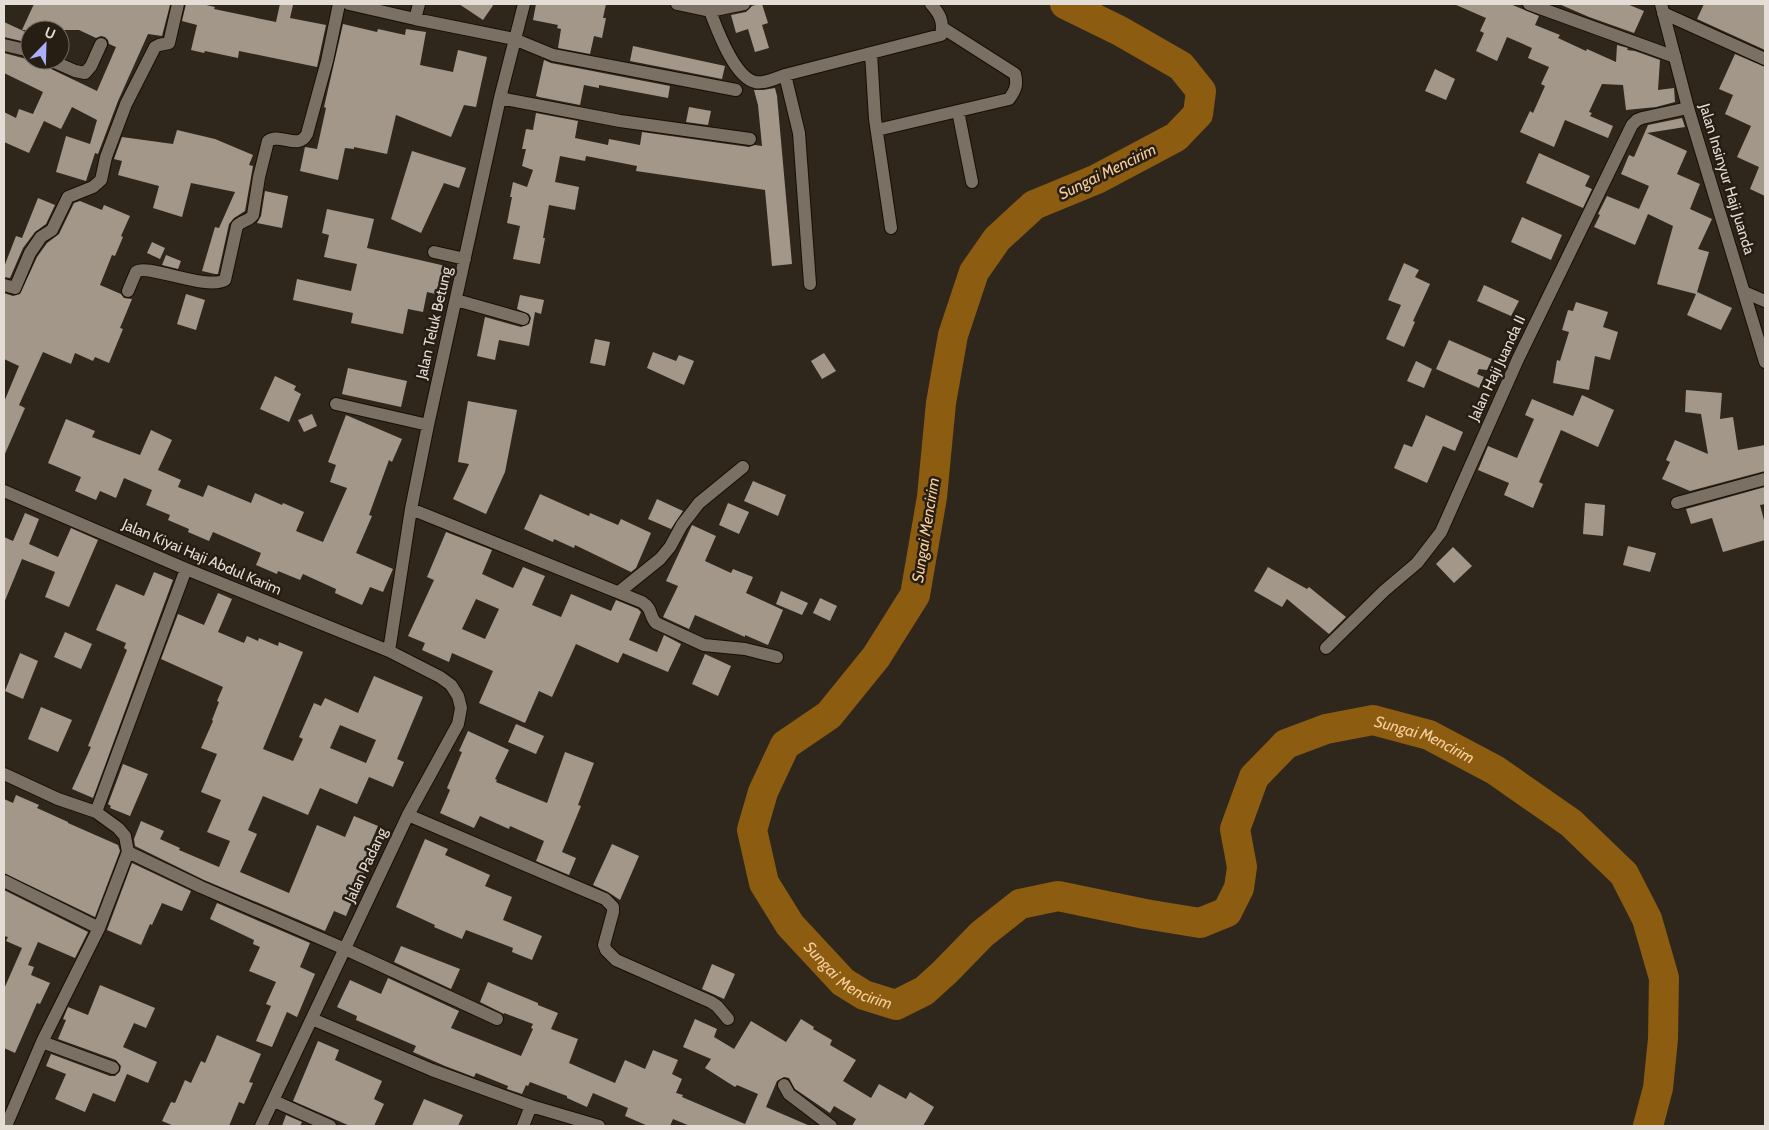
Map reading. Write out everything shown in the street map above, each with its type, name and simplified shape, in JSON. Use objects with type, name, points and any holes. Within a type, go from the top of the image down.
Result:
[{"type":"street","points":[[4,285],[14,288],[30,253],[41,237],[52,230],[68,196],[93,187],[101,180],[106,157],[126,104],[155,47],[170,43],[178,4]]},
{"type":"street","points":[[128,291],[136,272],[142,269],[179,278],[217,282],[225,280],[237,226],[251,218],[255,208],[259,177],[268,141],[274,138],[299,142],[305,139],[327,61],[340,4]]},
{"type":"street","points":[[349,4],[514,39],[553,55],[736,90]]},
{"type":"street","points":[[415,19],[418,4]]},
{"type":"street","name":"Jalan Teluk Betung","points":[[388,651],[411,509],[428,425],[500,98],[524,4]]},
{"type":"street","points":[[677,4],[710,11],[744,4]]},
{"type":"street","points":[[710,11],[719,35],[736,67],[754,82],[770,81],[785,75],[941,35],[943,28],[940,16],[932,4]]},
{"type":"street","points":[[1529,4],[1675,57]]},
{"type":"street","points":[[1662,9],[1765,59]]},
{"type":"street","name":"Jalan Insinyur Haji Juanda","points":[[1662,9],[1688,108],[1765,362]]},
{"type":"street","points":[[877,130],[1009,100],[1014,92],[1017,81],[1015,74],[943,28]]},
{"type":"street","points":[[70,70],[85,73],[91,66],[101,44]]},
{"type":"street","points":[[4,45],[20,49]]},
{"type":"street","points":[[870,53],[877,130],[891,228]]},
{"type":"street","points":[[785,75],[799,133],[810,284]]},
{"type":"street","points":[[500,98],[620,121],[750,139]]},
{"type":"street","name":"Jalan Haji Juanda II","points":[[1326,648],[1384,591],[1417,563],[1441,532],[1518,359],[1632,126],[1637,120],[1642,118],[1688,108]]},
{"type":"street","points":[[958,111],[972,182]]},
{"type":"street","points":[[434,252],[465,259]]},
{"type":"street","points":[[1744,292],[1765,301]]},
{"type":"street","points":[[456,300],[523,319]]},
{"type":"street","points":[[336,404],[428,425]]},
{"type":"street","points":[[619,592],[660,560],[670,547],[682,525],[699,503],[743,467]]},
{"type":"street","points":[[1677,502],[1765,479]]},
{"type":"street","name":"Jalan Kiyai Haji Abdul Karim","points":[[4,491],[186,569],[388,651]]},
{"type":"street","points":[[411,509],[619,592],[647,605],[656,624],[698,642],[711,647],[754,650],[777,657]]},
{"type":"street","points":[[96,812],[186,569]]},
{"type":"street","name":"Jalan Padang","points":[[261,1126],[408,815],[458,724],[461,708],[458,696],[451,685],[440,677],[388,651]]},
{"type":"street","points":[[4,774],[58,799],[96,812],[118,828],[125,836],[128,852],[99,928],[42,1042],[6,1126]]},
{"type":"street","points":[[408,815],[605,899],[613,906],[604,946],[610,955],[625,964],[711,1002],[728,1019]]},
{"type":"street","points":[[128,852],[201,887],[344,949],[497,1019]]},
{"type":"street","points":[[4,881],[99,928]]},
{"type":"street","points":[[312,1019],[432,1070],[531,1106],[599,1126]]},
{"type":"street","points":[[42,1042],[113,1068]]},
{"type":"street","points":[[784,1085],[789,1094],[832,1126]]},
{"type":"street","points":[[274,1101],[330,1126]]},
{"type":"street","points":[[523,1126],[531,1106]]},
{"type":"building","points":[[34,4],[170,5],[162,36],[148,34],[118,101],[98,154],[95,153],[86,181],[56,172],[66,136],[90,144],[97,120],[72,107],[61,129],[44,121],[29,153],[4,142],[4,112],[16,118],[19,109],[33,114],[43,92],[4,73],[4,53],[20,57],[20,70],[53,70],[97,91],[116,47],[109,44],[105,37],[96,38],[79,30],[70,30],[70,20],[27,20]]},
{"type":"building","points":[[186,4],[202,4],[215,7],[214,9],[276,22],[280,4],[293,5],[290,18],[326,25],[317,67],[239,51],[238,58],[191,50],[197,25],[182,21]]},
{"type":"building","points":[[459,4],[494,4],[483,20]]},
{"type":"building","points":[[536,4],[606,4],[603,18],[606,18],[602,38],[594,36],[590,54],[558,48],[561,29],[557,28],[558,25],[533,20]]},
{"type":"building","points":[[762,4],[768,23],[762,25],[769,48],[755,52],[748,29],[736,33],[731,15],[746,12],[752,6]]},
{"type":"building","points":[[1454,4],[1510,4],[1539,16],[1535,25],[1560,35],[1558,38],[1586,51],[1587,49],[1616,62],[1617,45],[1660,60],[1658,90],[1674,88],[1675,102],[1656,107],[1626,110],[1623,85],[1602,84],[1589,112],[1592,113],[1590,116],[1613,126],[1608,138],[1565,120],[1554,147],[1520,132],[1530,111],[1533,113],[1545,86],[1541,84],[1549,67],[1528,58],[1532,48],[1507,37],[1497,61],[1476,51],[1484,33],[1480,31],[1486,18]]},
{"type":"building","points":[[1559,4],[1627,4],[1644,11],[1634,33]]},
{"type":"building","points":[[1704,4],[1765,4],[1765,50],[1697,19]]},
{"type":"building","points":[[4,22],[20,29],[20,41],[4,37]]},
{"type":"building","points":[[343,24],[377,32],[378,29],[405,35],[406,29],[426,32],[420,65],[453,72],[458,50],[487,57],[476,107],[464,105],[451,137],[396,115],[387,154],[354,147],[354,149],[345,148],[338,180],[300,171],[305,147],[317,149],[326,108],[324,107]]},
{"type":"building","points":[[633,46],[725,66],[722,79],[630,61]]},
{"type":"building","points":[[1735,54],[1765,67],[1765,196],[1750,189],[1759,167],[1737,157],[1751,126],[1725,114],[1733,95],[1719,89]]},
{"type":"building","points":[[544,60],[551,63],[670,86],[668,98],[599,85],[599,88],[584,85],[580,105],[539,97],[536,96]]},
{"type":"building","points":[[1435,69],[1455,79],[1446,100],[1425,91]]},
{"type":"building","points":[[775,88],[792,264],[772,266],[765,190],[636,171],[637,166],[586,156],[585,161],[560,156],[555,182],[579,187],[575,210],[549,205],[540,264],[513,259],[520,226],[507,223],[512,197],[510,197],[513,182],[527,187],[533,170],[522,166],[526,149],[522,149],[526,129],[533,130],[536,113],[578,121],[575,138],[608,145],[609,139],[640,145],[642,132],[749,147],[755,145],[762,146],[758,105],[754,90]]},
{"type":"building","points":[[689,107],[711,111],[708,125],[686,122]]},
{"type":"building","points":[[1682,118],[1685,127],[1647,133],[1687,151],[1677,174],[1700,184],[1690,209],[1712,219],[1698,249],[1709,252],[1697,292],[1732,308],[1721,330],[1687,315],[1696,294],[1657,284],[1673,226],[1648,214],[1635,245],[1594,227],[1607,196],[1639,209],[1649,186],[1621,174],[1629,155],[1634,157],[1648,125]]},
{"type":"building","points":[[177,130],[215,139],[253,155],[249,165],[253,166],[245,211],[234,218],[229,224],[218,274],[202,271],[215,227],[219,228],[235,192],[191,183],[182,217],[153,208],[159,186],[118,175],[122,161],[114,159],[122,137],[173,144]]},
{"type":"building","points":[[412,151],[466,168],[459,188],[444,183],[421,233],[391,219]]},
{"type":"building","points":[[1539,153],[1590,176],[1585,186],[1592,189],[1583,208],[1526,183]]},
{"type":"building","points":[[265,191],[288,196],[282,228],[257,223],[261,216]]},
{"type":"building","points":[[38,198],[55,205],[46,224],[35,232],[23,248],[10,278],[4,277],[4,267],[16,236],[22,238]]},
{"type":"building","points":[[80,201],[102,210],[104,205],[130,216],[115,256],[112,255],[100,285],[121,294],[124,298],[132,299],[120,328],[123,329],[109,363],[95,357],[93,361],[75,353],[71,364],[43,352],[19,405],[25,408],[4,456],[4,402],[19,366],[4,359],[4,293],[13,296],[20,294],[37,257],[47,243],[59,234],[74,203]]},
{"type":"building","points":[[327,209],[374,219],[367,248],[450,267],[444,296],[427,292],[423,312],[408,309],[403,334],[351,323],[353,313],[293,300],[297,279],[351,291],[357,264],[324,257],[329,235],[322,233]]},
{"type":"building","points":[[1522,217],[1562,235],[1551,260],[1511,242]]},
{"type":"building","points":[[152,242],[165,248],[160,259],[147,253]]},
{"type":"building","points":[[166,255],[181,261],[178,269],[162,265]]},
{"type":"building","points":[[1404,263],[1419,270],[1415,277],[1430,284],[1413,321],[1415,322],[1404,347],[1386,339],[1401,305],[1388,300]]},
{"type":"building","points":[[1484,285],[1519,301],[1511,316],[1477,301]]},
{"type":"building","points":[[186,294],[205,300],[196,330],[177,324]]},
{"type":"building","points":[[520,295],[544,300],[541,314],[535,312],[529,346],[499,340],[495,360],[477,356],[485,317],[521,327],[529,324],[531,318],[529,314],[517,309]]},
{"type":"building","points":[[1576,302],[1608,312],[1603,327],[1618,332],[1610,360],[1595,356],[1589,390],[1553,383],[1557,360],[1560,361],[1569,332],[1562,330],[1568,310],[1573,311]]},
{"type":"building","points":[[595,339],[610,342],[605,366],[590,363]]},
{"type":"building","points":[[1449,340],[1492,359],[1487,370],[1479,369],[1477,374],[1484,377],[1479,388],[1436,369]]},
{"type":"building","points":[[653,352],[676,361],[679,355],[694,361],[684,385],[647,368]]},
{"type":"building","points":[[824,353],[836,371],[822,379],[811,361]]},
{"type":"building","points":[[1416,361],[1432,369],[1424,388],[1407,381]]},
{"type":"building","points":[[348,368],[407,381],[401,407],[342,394]]},
{"type":"building","points":[[275,376],[296,386],[294,390],[301,394],[289,422],[260,409]]},
{"type":"building","points":[[1686,390],[1722,393],[1720,419],[1733,417],[1738,450],[1765,445],[1765,471],[1690,491],[1662,479],[1670,462],[1666,460],[1675,440],[1708,454],[1701,414],[1685,412]]},
{"type":"building","points":[[1582,395],[1614,410],[1598,447],[1561,430],[1539,482],[1543,484],[1533,508],[1504,495],[1509,483],[1478,470],[1488,446],[1517,458],[1534,419],[1525,415],[1532,399],[1573,416]]},
{"type":"building","points":[[468,401],[517,410],[505,472],[486,514],[453,499],[469,464],[458,462]]},
{"type":"building","points":[[312,414],[317,426],[304,432],[298,420]]},
{"type":"building","points":[[346,415],[402,439],[392,462],[389,460],[369,515],[372,516],[356,553],[393,569],[383,592],[370,587],[362,605],[335,593],[336,589],[303,574],[300,580],[278,571],[277,574],[256,565],[261,553],[213,532],[209,541],[188,532],[189,529],[168,520],[170,515],[146,505],[152,490],[124,478],[116,498],[100,491],[96,500],[75,491],[81,477],[48,463],[66,419],[95,431],[92,437],[140,455],[151,430],[172,440],[158,470],[181,480],[178,487],[203,497],[208,485],[251,503],[255,493],[282,505],[283,503],[304,512],[296,531],[323,542],[347,488],[330,482],[336,465],[328,462]]},
{"type":"building","points":[[1426,415],[1463,432],[1455,451],[1443,446],[1427,483],[1394,468],[1404,444],[1412,447]]},
{"type":"building","points":[[753,481],[786,495],[778,516],[744,501]]},
{"type":"building","points":[[1765,487],[1765,504],[1760,505],[1765,524],[1765,540],[1723,552],[1712,518],[1691,524],[1686,509]]},
{"type":"building","points":[[540,494],[589,516],[590,513],[618,525],[621,519],[651,533],[636,568],[631,572],[575,545],[574,548],[554,539],[553,542],[524,529]]},
{"type":"building","points":[[657,499],[683,511],[671,529],[648,519]]},
{"type":"building","points":[[728,503],[749,512],[739,534],[719,525]]},
{"type":"building","points":[[1585,503],[1605,505],[1603,536],[1583,534]]},
{"type":"building","points":[[25,513],[39,519],[29,544],[58,557],[71,528],[98,540],[69,607],[45,597],[55,572],[22,559],[4,603],[4,537],[13,541]]},
{"type":"building","points":[[692,525],[716,536],[705,561],[731,573],[733,569],[753,577],[746,593],[783,610],[768,645],[695,615],[689,629],[663,617],[678,586],[666,581]]},
{"type":"building","points":[[446,532],[492,550],[482,574],[513,588],[523,567],[545,576],[532,605],[561,617],[571,594],[611,611],[616,600],[641,612],[629,640],[657,652],[664,635],[681,644],[668,672],[623,653],[618,663],[576,644],[552,697],[539,691],[525,723],[479,703],[493,671],[452,653],[449,662],[422,650],[425,643],[408,636],[434,580],[427,577]],"holes":[[[476,599],[499,609],[485,639],[462,629]]]},
{"type":"building","points":[[1628,546],[1656,553],[1650,572],[1623,565]]},
{"type":"building","points":[[1453,547],[1472,566],[1454,583],[1436,564]]},
{"type":"building","points":[[1268,567],[1307,589],[1309,587],[1346,617],[1329,634],[1287,599],[1282,607],[1254,591]]},
{"type":"building","points":[[154,572],[173,580],[93,798],[72,789],[91,747],[88,746],[127,650],[124,648],[126,643],[96,630],[116,584],[144,596]]},
{"type":"building","points":[[781,591],[808,603],[802,615],[776,604]]},
{"type":"building","points":[[218,593],[232,599],[218,632],[244,643],[247,636],[258,641],[259,638],[278,646],[279,642],[303,652],[263,749],[293,761],[303,739],[299,737],[314,703],[321,706],[325,698],[358,713],[374,676],[423,697],[397,759],[404,762],[393,787],[369,777],[357,804],[320,788],[308,815],[263,796],[248,830],[257,834],[240,872],[289,893],[317,825],[345,837],[354,816],[378,826],[369,847],[374,850],[346,916],[334,911],[325,931],[204,880],[135,846],[134,839],[141,821],[164,831],[160,839],[180,848],[179,850],[219,867],[230,841],[207,832],[221,800],[201,792],[217,754],[201,748],[213,721],[219,702],[217,701],[223,687],[161,659],[178,614],[204,625]],"holes":[[[340,725],[376,740],[366,763],[330,748]]]},
{"type":"building","points":[[820,598],[837,606],[830,621],[813,613]]},
{"type":"building","points":[[65,632],[92,644],[81,669],[54,657]]},
{"type":"building","points":[[20,653],[38,661],[23,699],[5,691]]},
{"type":"building","points":[[705,654],[731,666],[718,696],[692,684]]},
{"type":"building","points":[[41,707],[72,720],[58,752],[28,739]]},
{"type":"building","points":[[516,724],[544,736],[536,754],[508,742]]},
{"type":"building","points":[[468,731],[509,750],[495,779],[497,780],[496,782],[547,803],[565,752],[594,763],[578,805],[581,806],[562,852],[576,858],[569,875],[536,861],[544,841],[510,826],[509,829],[480,816],[474,828],[440,813],[450,790],[447,788],[462,752],[459,751]]},
{"type":"building","points":[[123,764],[148,774],[130,816],[110,808],[111,806],[108,804]]},
{"type":"building","points":[[16,795],[39,805],[37,808],[118,845],[120,851],[95,917],[4,873],[4,799],[13,803]]},
{"type":"building","points":[[425,839],[448,849],[445,855],[490,875],[485,886],[512,897],[503,920],[542,936],[532,960],[512,952],[513,948],[466,930],[462,939],[396,907]]},
{"type":"building","points":[[612,844],[639,856],[620,900],[593,885]]},
{"type":"building","points":[[132,863],[191,891],[182,911],[162,903],[141,945],[107,930]]},
{"type":"building","points":[[4,890],[88,932],[75,958],[38,942],[28,965],[34,967],[31,975],[50,983],[40,1004],[37,1003],[15,1053],[4,1048],[4,989],[22,948],[6,941],[8,937],[4,936]]},
{"type":"building","points":[[217,903],[310,943],[300,967],[315,974],[297,1017],[287,1012],[272,1047],[256,1041],[271,1006],[266,1004],[276,982],[249,971],[260,947],[253,944],[254,940],[210,919]]},
{"type":"building","points":[[401,946],[460,969],[451,989],[394,962]]},
{"type":"building","points":[[712,964],[735,974],[724,999],[702,989]]},
{"type":"building","points":[[388,978],[459,1011],[451,1028],[521,1056],[533,1029],[531,1028],[533,1024],[504,1014],[480,1002],[488,982],[558,1013],[551,1029],[578,1039],[569,1063],[615,1083],[625,1060],[645,1069],[653,1050],[678,1060],[672,1074],[682,1079],[676,1093],[745,1124],[758,1094],[737,1085],[735,1087],[705,1068],[711,1059],[683,1047],[695,1019],[717,1029],[714,1037],[734,1049],[751,1021],[786,1042],[801,1019],[814,1027],[813,1029],[832,1040],[830,1045],[856,1060],[843,1081],[871,1098],[879,1084],[906,1099],[910,1092],[934,1107],[923,1126],[852,1126],[856,1119],[834,1106],[830,1113],[795,1089],[789,1078],[784,1077],[777,1081],[766,1107],[810,1126],[690,1126],[673,1119],[670,1126],[648,1126],[625,1116],[628,1108],[593,1093],[587,1107],[567,1098],[567,1096],[530,1082],[528,1086],[526,1085],[522,1094],[507,1089],[508,1086],[476,1073],[474,1077],[445,1066],[413,1052],[416,1046],[356,1020],[357,1016],[337,1007],[350,980],[381,994]]},
{"type":"building","points":[[100,985],[155,1008],[146,1028],[134,1023],[123,1047],[157,1062],[148,1083],[127,1074],[115,1102],[93,1093],[85,1112],[55,1099],[66,1074],[46,1066],[51,1054],[110,1076],[115,1076],[120,1071],[121,1066],[116,1060],[58,1039],[66,1020],[63,1019],[68,1007],[88,1015]]},
{"type":"building","points":[[217,1035],[261,1054],[249,1082],[253,1083],[244,1104],[239,1102],[229,1126],[174,1126],[162,1121],[171,1102],[175,1103],[185,1080],[191,1083],[201,1061],[205,1063]]},
{"type":"building","points":[[318,1041],[339,1050],[335,1060],[382,1081],[374,1099],[384,1104],[374,1126],[350,1126],[293,1101]]},
{"type":"building","points":[[424,1099],[463,1115],[458,1126],[412,1126]]},
{"type":"building","points":[[286,1115],[302,1122],[300,1126],[282,1126]]},
{"type":"waterway","name":"Sungai Mencirim","points":[[1065,4],[1120,31],[1181,66],[1201,91],[1198,114],[1176,137],[1097,179],[1034,205],[997,239],[974,272],[953,335],[941,403],[932,497],[915,595],[876,657],[829,715],[785,745],[763,792],[752,830],[764,883],[790,925],[843,982],[864,995],[896,1005],[924,991],[982,934],[1020,904],[1058,896],[1200,923],[1227,912],[1239,888],[1242,867],[1235,829],[1254,777],[1286,744],[1326,729],[1373,720],[1429,735],[1495,770],[1571,823],[1624,874],[1647,919],[1664,978],[1663,1039],[1658,1088],[1648,1126]]}]
